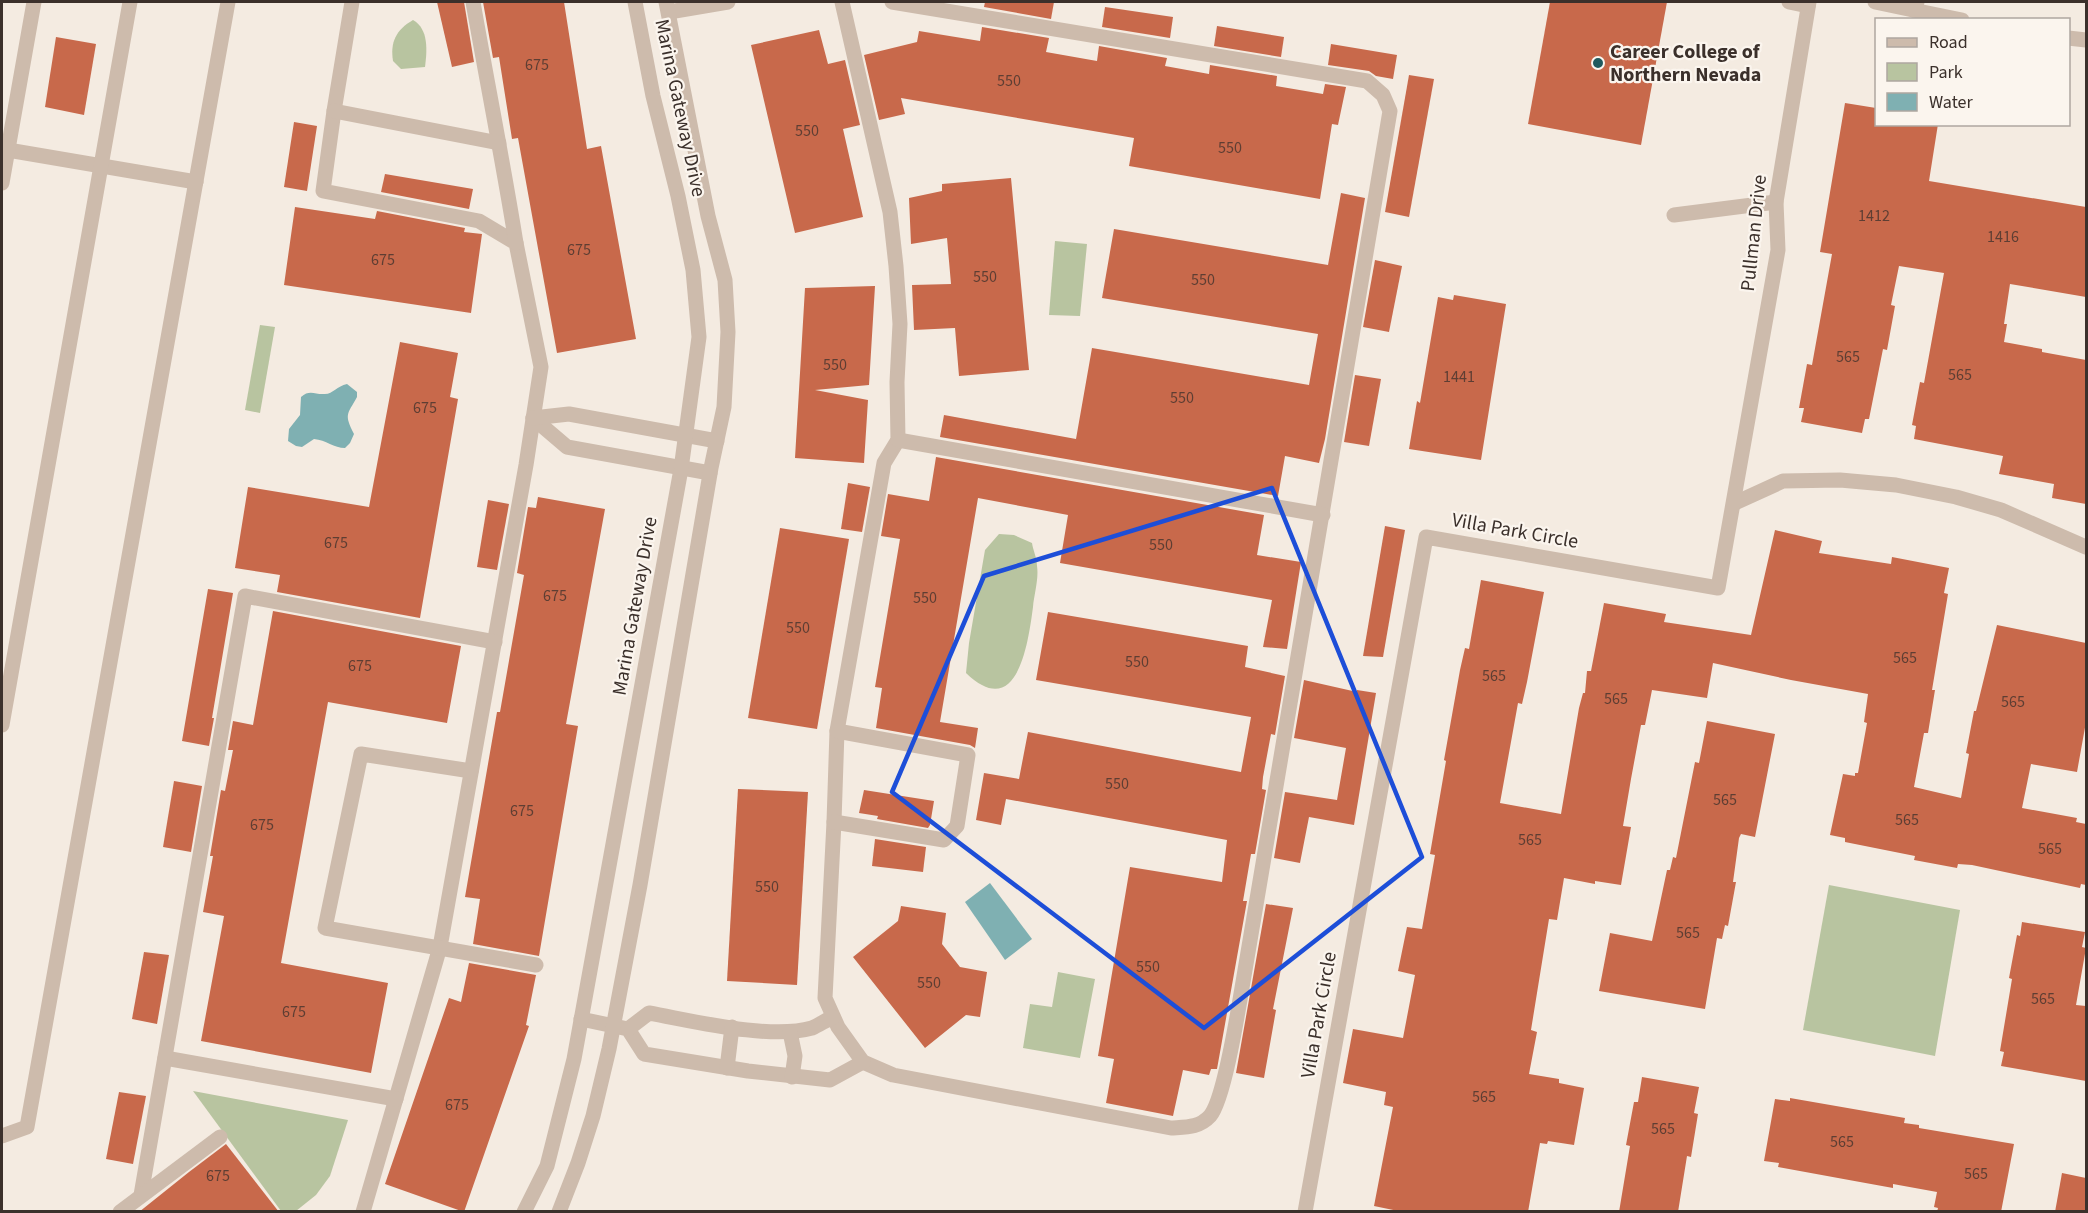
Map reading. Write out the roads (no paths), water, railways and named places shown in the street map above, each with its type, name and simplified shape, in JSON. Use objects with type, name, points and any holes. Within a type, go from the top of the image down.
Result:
[{"type":"street","points":[[2,183],[4,149],[34,2]]},
{"type":"street","points":[[2,725],[130,2]]},
{"type":"street","points":[[2,1136],[27,1127],[228,2]]},
{"type":"street","points":[[352,2],[323,191],[479,221],[516,243]]},
{"type":"street","points":[[363,1212],[440,947],[495,642],[541,367],[499,143],[492,117],[473,2]]},
{"type":"street","name":"Marina Gateway Drive","points":[[524,1212],[546,1166],[571,1069],[581,1019],[681,469],[699,337],[693,270],[678,196],[653,96],[635,2]]},
{"type":"street","points":[[667,7],[728,2]]},
{"type":"street","points":[[842,2],[890,212],[900,324],[897,382],[898,440],[884,463],[837,731],[825,998],[838,1027],[863,1062],[893,1075],[1171,1128],[1196,1127],[1210,1115],[1221,1091],[1244,976],[1390,111],[1383,95],[1367,81],[892,2]]},
{"type":"street","points":[[1789,2],[1809,4]]},
{"type":"street","points":[[1875,2],[1915,6],[1955,18]]},
{"type":"street","name":"Pullman Drive","points":[[1735,503],[1778,250],[1776,202],[1809,4]]},
{"type":"street","name":"Marina Gateway Drive","points":[[559,1212],[578,1163],[620,1028],[640,885],[725,396],[728,332],[725,280],[708,216],[667,7]]},
{"type":"street","points":[[2070,38],[2086,40]]},
{"type":"street","points":[[334,111],[499,143]]},
{"type":"street","points":[[4,149],[196,182]]},
{"type":"street","points":[[1674,215],[1776,202]]},
{"type":"street","points":[[533,418],[569,414],[717,441]]},
{"type":"street","points":[[533,418],[567,447],[710,473]]},
{"type":"street","points":[[898,440],[1323,514]]},
{"type":"street","points":[[1735,503],[1783,482],[1840,480],[1896,485],[1956,497],[2001,510],[2086,547]]},
{"type":"street","name":"Villa Park Circle","points":[[1305,1212],[1425,537],[1718,588],[1735,503]]},
{"type":"street","points":[[141,1195],[245,596],[495,642]]},
{"type":"street","points":[[834,822],[944,840],[957,826],[968,755],[837,731]]},
{"type":"street","points":[[471,771],[361,754],[325,928],[536,964]]},
{"type":"street","points":[[620,1028],[649,1013],[760,1031],[790,1032],[814,1027],[833,1017]]},
{"type":"street","points":[[581,1019],[620,1028],[644,1054],[727,1068],[831,1080],[863,1062]]},
{"type":"street","points":[[727,1068],[732,1027]]},
{"type":"street","points":[[790,1032],[795,1056],[792,1077]]},
{"type":"street","points":[[165,1058],[396,1099]]},
{"type":"street","points":[[120,1212],[220,1137]]},
{"type":"water","points":[[347,384],[357,392],[357,397],[348,415],[354,434],[345,448],[314,439],[302,447],[288,441],[289,429],[300,415],[301,397],[310,393],[328,394]]},
{"type":"water","points":[[990,883],[1032,939],[1005,960],[965,902]]},
{"type":"place","name":"Career College of Northern Nevada","points":[[1598,63]]}]
